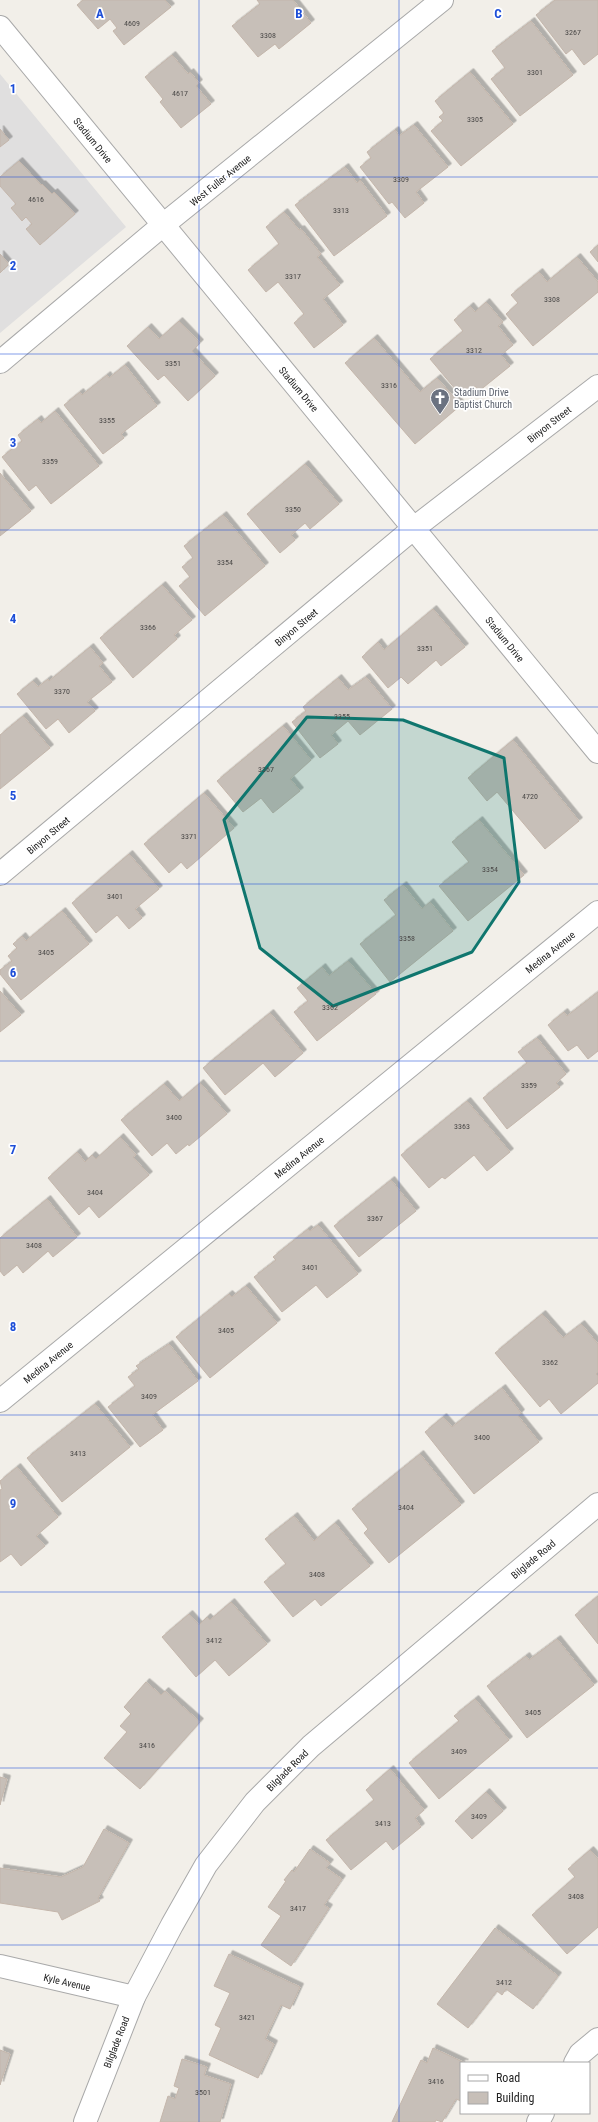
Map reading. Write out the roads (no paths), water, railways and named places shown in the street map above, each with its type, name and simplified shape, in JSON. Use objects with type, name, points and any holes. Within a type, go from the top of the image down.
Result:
[{"type":"street","name":"West Fuller Avenue","points":[[0,362],[163,225],[442,0]]},
{"type":"street","name":"Stadium Drive","points":[[0,27],[598,752]]},
{"type":"street","name":"Binyon Street","points":[[0,874],[414,528],[598,386]]},
{"type":"street","name":"Medina Avenue","points":[[0,1401],[598,912]]},
{"type":"street","name":"Bilglade Road","points":[[85,2122],[134,1997],[206,1865],[255,1802],[311,1746],[598,1504]]},
{"type":"street","name":"Kyle Avenue","points":[[0,1966],[134,1997]]},
{"type":"street","points":[[576,2062],[580,2054],[598,2039]]},
{"type":"place","name":"Stadium Drive Baptist Church","points":[[440,415]]}]
